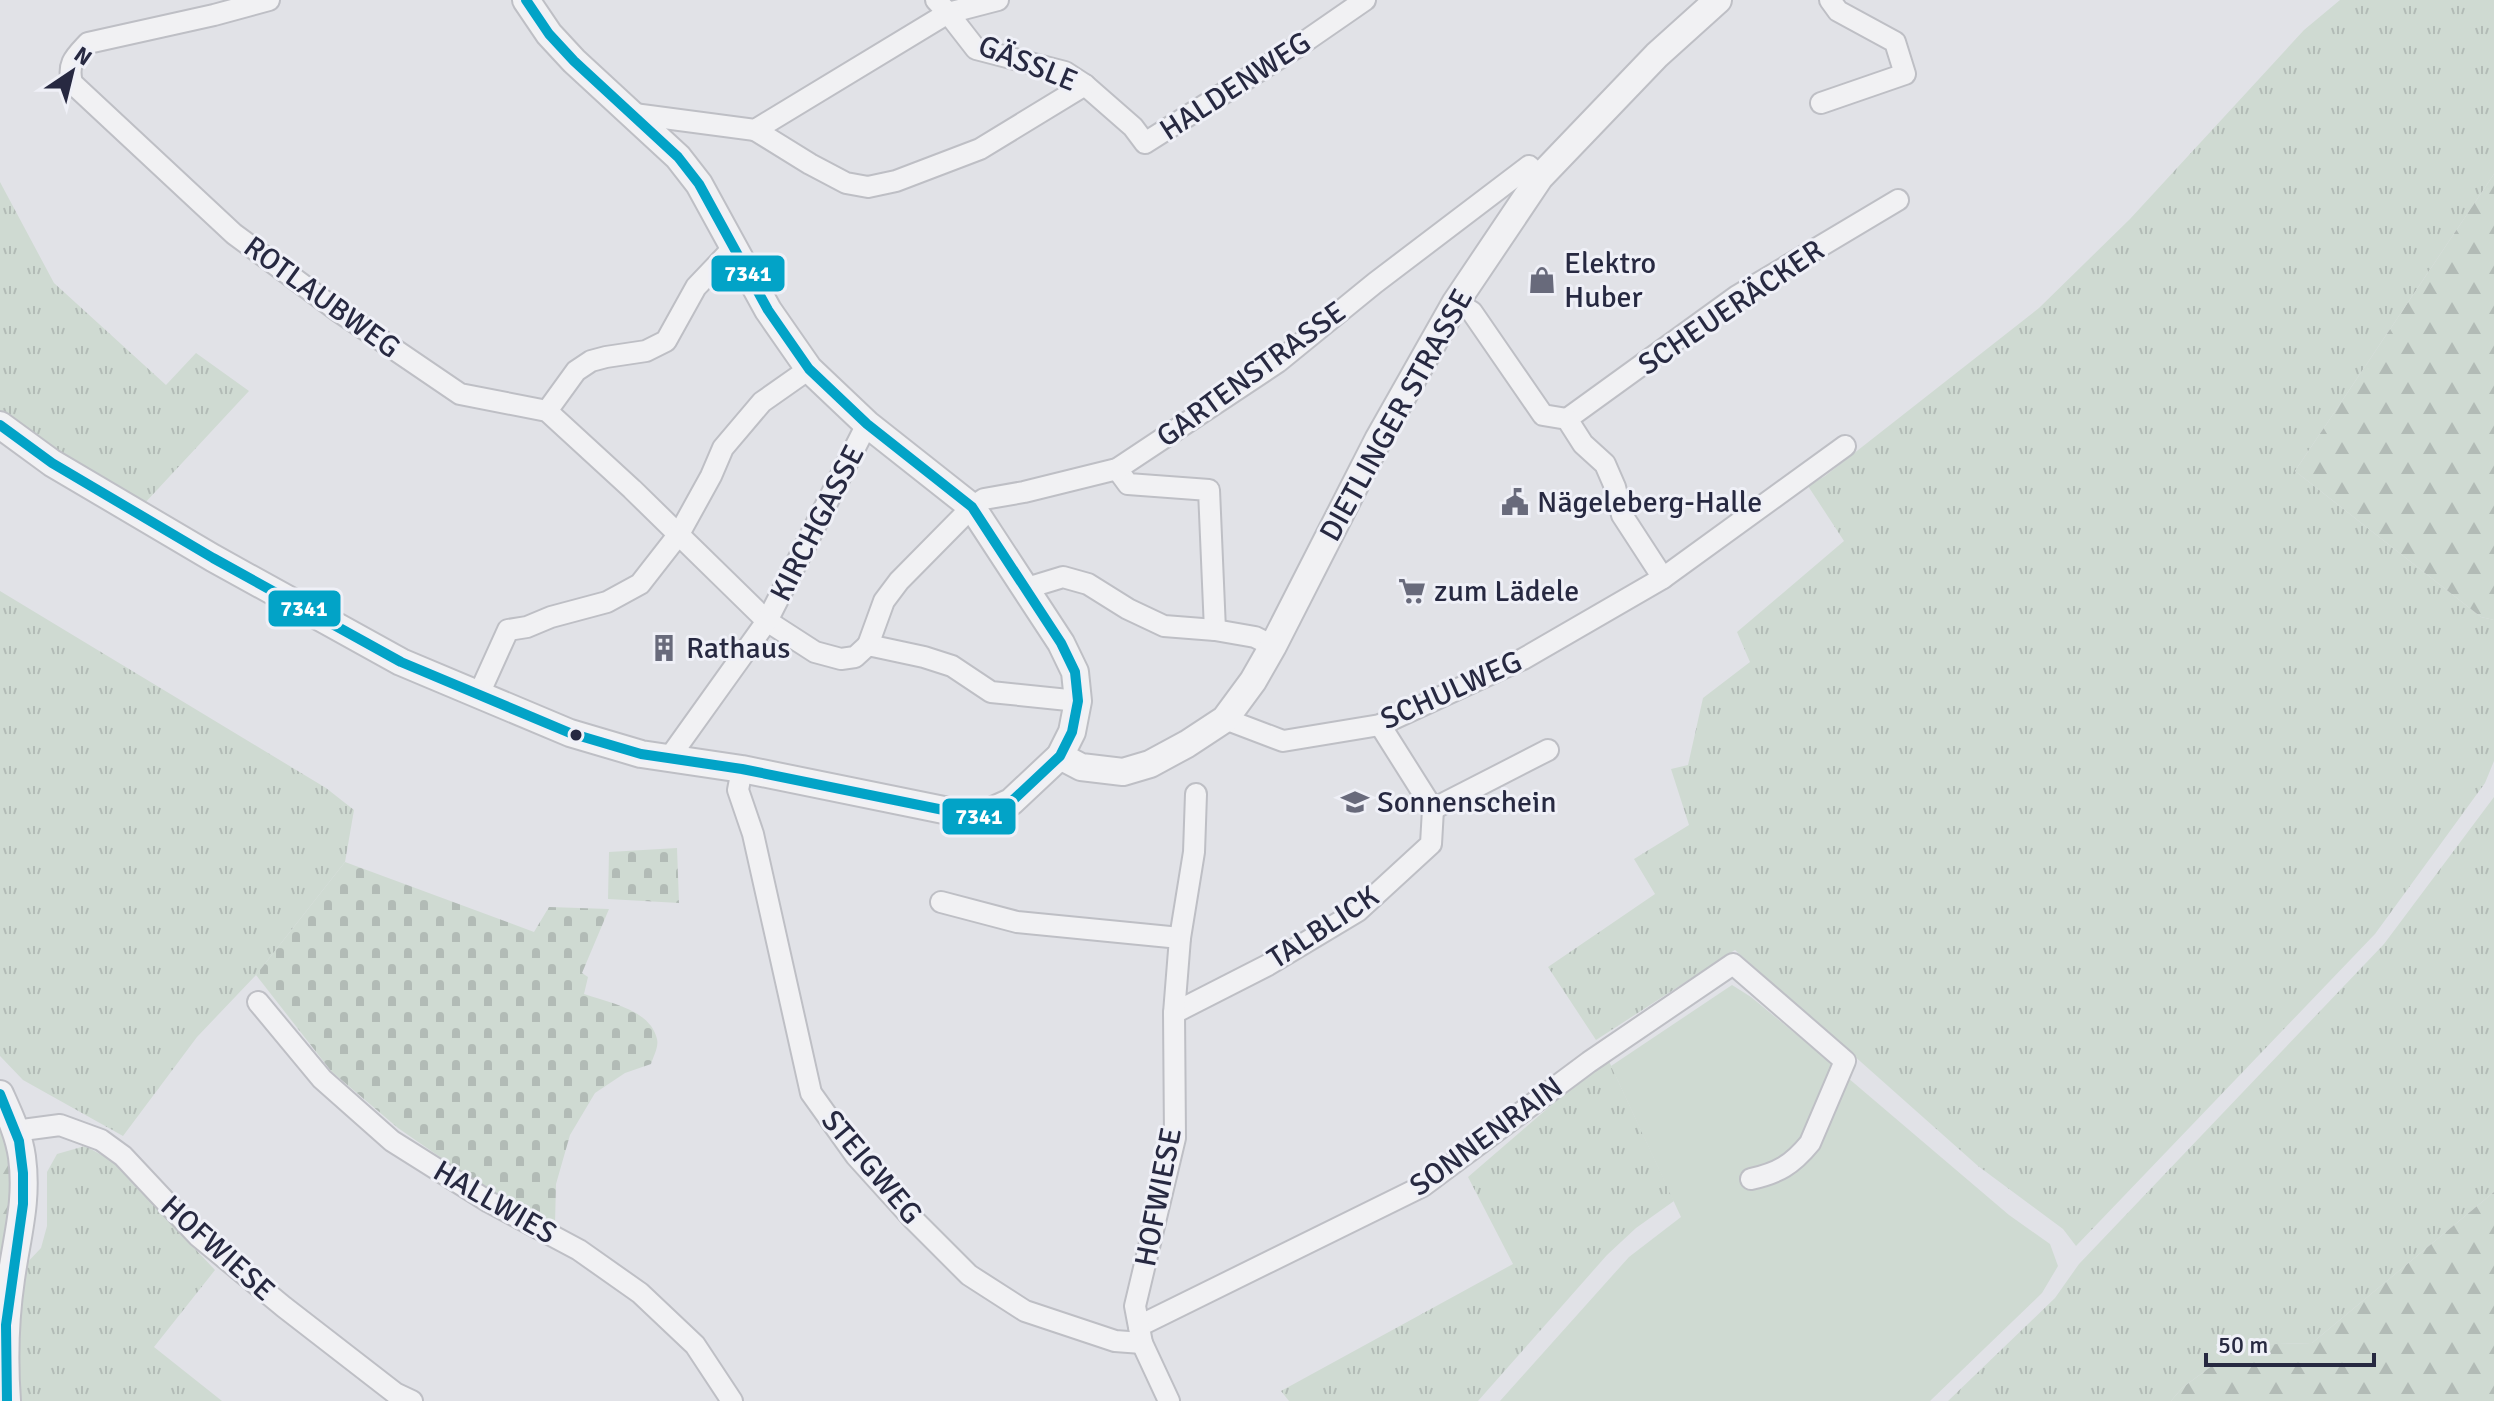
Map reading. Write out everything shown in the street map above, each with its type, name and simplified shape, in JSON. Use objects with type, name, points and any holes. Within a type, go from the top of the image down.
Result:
[{"type":"street","name":"ROTLAUBWEG","points":[[269,0],[88,43],[74,57],[69,71],[72,83],[234,234],[338,311],[460,394],[547,411]]},
{"type":"street","points":[[0,425],[52,463],[213,558],[401,662],[570,733],[613,747],[742,769],[978,817],[1011,802],[1060,756],[1072,732],[1078,701],[1075,672],[1061,643],[972,507],[867,424],[809,369],[768,310],[699,184],[678,157],[574,61],[549,34],[526,0]]},
{"type":"street","points":[[755,130],[942,7],[998,0]]},
{"type":"street","name":"HALDENWEG","points":[[1145,143],[1365,0]]},
{"type":"street","name":"DIETLINGER STRASSE","points":[[1060,756],[1081,767],[1123,772],[1150,764],[1225,719],[1253,681],[1273,646],[1378,440],[1456,302],[1540,177],[1657,55],[1718,0]]},
{"type":"street","points":[[1821,103],[1905,74],[1895,42],[1838,11],[1830,0]]},
{"type":"street","name":"GÄSSLE","points":[[942,7],[976,49],[1065,72],[1085,85],[1133,127],[1145,143]]},
{"type":"street","points":[[634,114],[755,130],[846,183],[868,187],[896,181],[980,149],[1085,85]]},
{"type":"street","name":"GARTENSTRASSE","points":[[972,507],[984,499],[1117,469],[1278,362],[1375,283],[1529,166],[1540,177]]},
{"type":"street","name":"SCHEUERÄCKER","points":[[1567,419],[1737,296],[1898,200]]},
{"type":"street","points":[[733,248],[696,287],[666,341],[646,351],[591,361],[576,371],[547,411],[767,621],[815,652],[841,659],[855,657],[868,645],[884,601],[899,581],[972,507]]},
{"type":"street","points":[[1456,302],[1472,312],[1543,415],[1567,419],[1583,444],[1605,464],[1622,515],[1663,578]]},
{"type":"street","points":[[479,694],[508,630],[607,602],[640,584],[679,534],[723,448],[762,402],[809,369]]},
{"type":"street","name":"KIRCHGASSE","points":[[669,758],[767,621],[867,424]]},
{"type":"street","name":"SCHULWEG","points":[[1225,719],[1283,741],[1380,725],[1523,659],[1663,578],[1845,446]]},
{"type":"street","points":[[1117,469],[1128,484],[1209,490],[1215,630]]},
{"type":"street","points":[[1027,588],[1063,577],[1088,584],[1128,609],[1164,626],[1255,637],[1273,646]]},
{"type":"street","points":[[868,645],[952,666],[991,692],[1078,701]]},
{"type":"street","points":[[1380,725],[1433,809],[1548,750]]},
{"type":"street","name":"STEIGWEG","points":[[742,769],[738,790],[757,848],[811,1093],[856,1156],[969,1275],[1025,1311],[1115,1341],[1140,1334]]},
{"type":"street","name":"HOFWIESE","points":[[1169,1401],[1140,1334],[1135,1306],[1175,1138],[1174,1013],[1180,938],[1194,852],[1196,794]]},
{"type":"street","name":"TALBLICK","points":[[1174,1013],[1268,965],[1358,911],[1431,844],[1433,809]]},
{"type":"street","points":[[941,902],[1017,922],[1180,938]]},
{"type":"street","name":"SONNENRAIN","points":[[1140,1334],[1423,1186],[1589,1062],[1733,964],[1845,1061],[1810,1143],[1777,1173],[1751,1179]]},
{"type":"street","name":"HALLWIES","points":[[258,1002],[322,1079],[392,1141],[489,1202],[579,1250],[640,1293],[695,1345],[732,1401]]},
{"type":"street","points":[[0,1094],[22,1156],[25,1199],[11,1281],[3,1356],[7,1401]]},
{"type":"street","name":"HOFWIESE","points":[[15,1131],[60,1125],[101,1140],[123,1156],[198,1236],[383,1384],[412,1401]]},
{"type":"green space","points":[[2340,0],[2494,0],[2494,174],[2295,471],[2481,617],[2494,620],[2494,761],[2485,783],[2375,934],[2076,1246],[2063,1229],[1978,1166],[1735,950],[1596,1040],[1548,967],[1655,894],[1634,859],[1689,825],[1671,769],[1688,765],[1703,698],[1750,662],[1737,632],[1844,541],[1808,486],[1825,476],[2039,308],[2130,219],[2304,30]]},
{"type":"green space","points":[[2494,174],[2494,620],[2481,617],[2295,471]]},
{"type":"green space","points":[[0,182],[54,283],[166,385],[196,353],[249,391],[143,505],[0,410]]},
{"type":"green space","points":[[0,591],[326,788],[354,810],[345,862],[256,975],[197,1037],[123,1136],[23,1080],[0,1056]]},
{"type":"green space","points":[[2494,797],[2494,1192],[2312,1343],[2240,1345],[2182,1388],[2171,1401],[1948,1401],[2055,1298],[2079,1264],[2384,944]]},
{"type":"green space","points":[[677,848],[679,903],[608,899],[609,852]]},
{"type":"green space","points":[[345,862],[534,932],[549,907],[609,909],[582,973],[588,977],[584,994],[637,1014],[653,1029],[657,1045],[651,1064],[625,1073],[595,1093],[570,1135],[556,1184],[555,1225],[479,1184],[398,1128],[331,1071],[256,975]]},
{"type":"green space","points":[[1732,985],[1814,1049],[2009,1215],[2050,1244],[2058,1266],[2042,1293],[1930,1401],[1500,1401],[1629,1257],[1681,1217],[1611,1066]]},
{"type":"green space","points":[[1607,1057],[1674,1201],[1636,1228],[1607,1255],[1478,1401],[1289,1401],[1281,1391],[1513,1264],[1468,1177]]},
{"type":"green space","points":[[0,1122],[15,1204],[0,1293]]},
{"type":"green space","points":[[85,1146],[111,1160],[215,1270],[154,1347],[222,1401],[17,1401],[16,1354],[22,1268],[41,1248],[47,1226],[47,1172],[57,1154]]},
{"type":"green space","points":[[2494,1192],[2494,1401],[2171,1401],[2182,1388],[2240,1345],[2312,1343]]},
{"type":"transit line","name":"7341","points":[[0,425],[52,463],[213,558],[401,662],[570,733],[641,754],[742,769],[978,817],[1011,802],[1060,756],[1072,732],[1078,701],[1075,672],[1061,643],[972,507],[867,424],[809,369],[768,310],[699,184],[678,157],[574,61],[549,34],[526,0]]},
{"type":"transit line","name":"7341","points":[[0,1094],[19,1141],[23,1173],[23,1204],[6,1325],[7,1401]]},
{"type":"place","name":"Elektro Huber","points":[[1542,280]]},
{"type":"place","name":"Nägeleberg-Halle","points":[[1515,502]]},
{"type":"place","name":"zum Lädele","points":[[1412,591]]},
{"type":"place","name":"Rathaus","points":[[664,648]]},
{"type":"place","name":"Sonnenschein","points":[[1355,802]]}]
